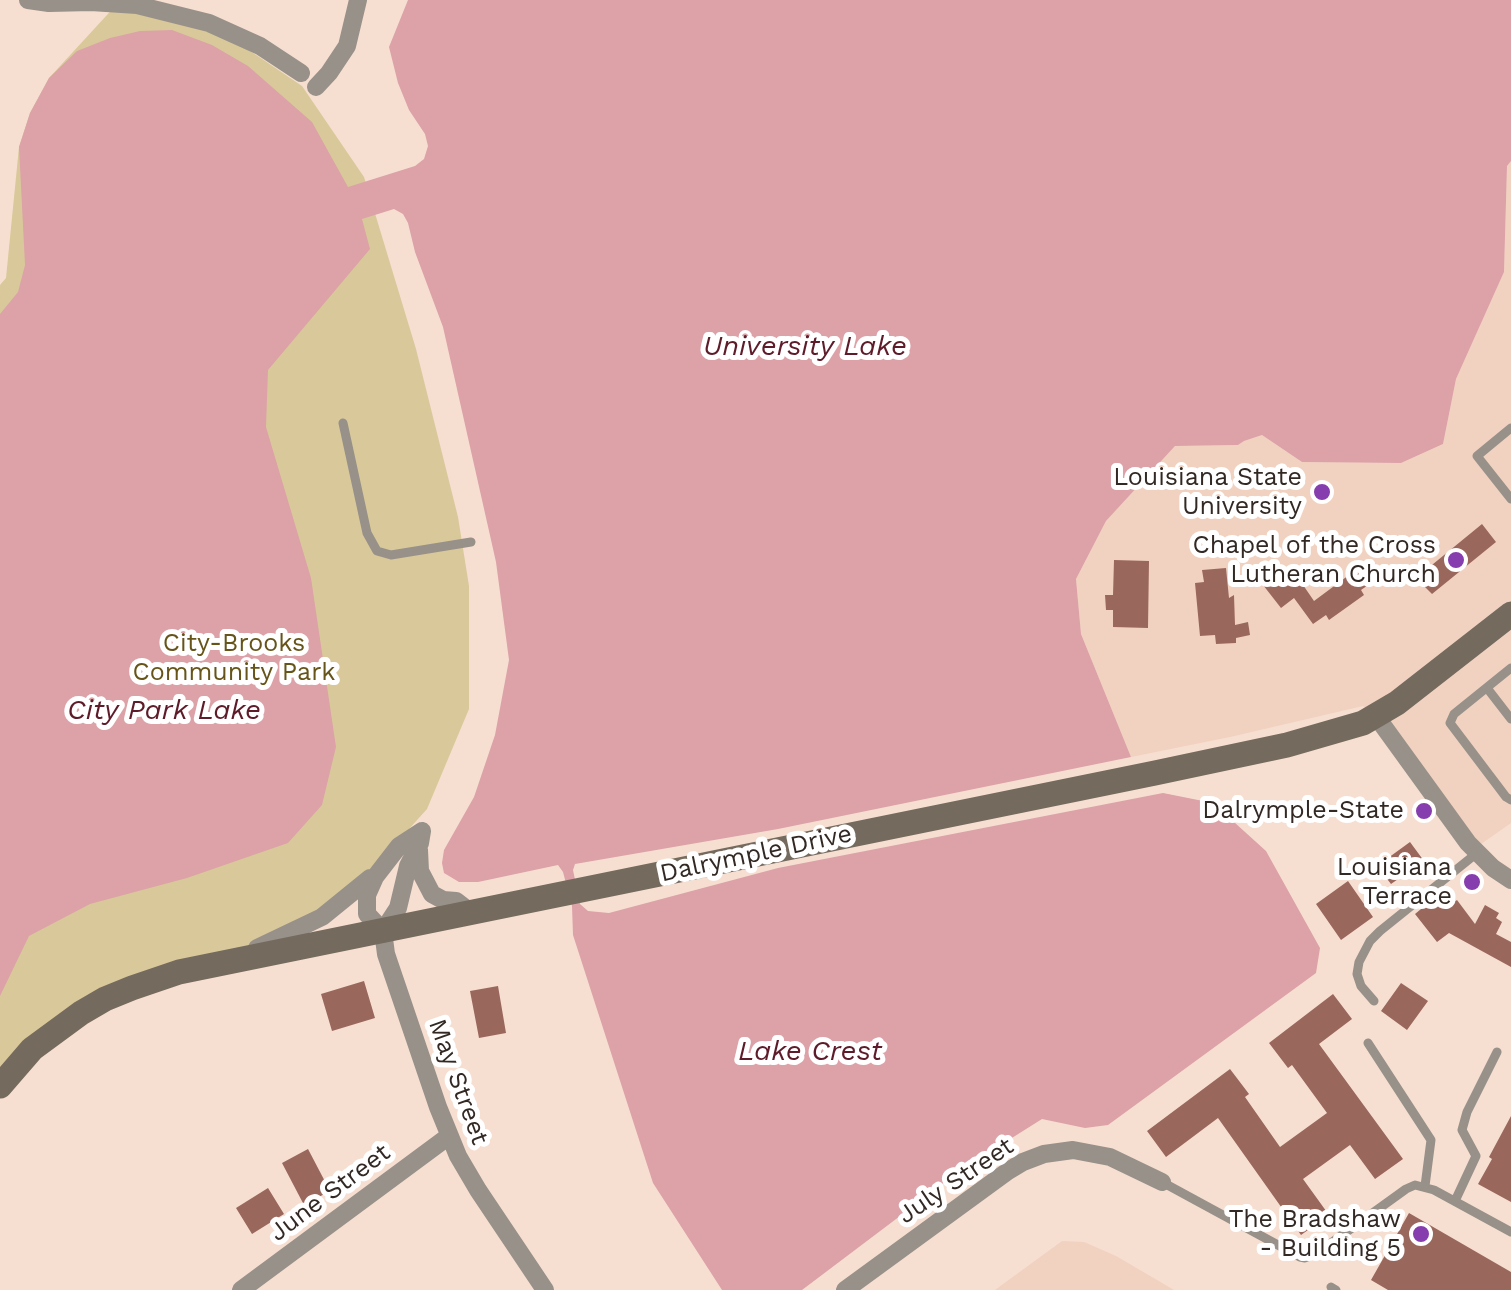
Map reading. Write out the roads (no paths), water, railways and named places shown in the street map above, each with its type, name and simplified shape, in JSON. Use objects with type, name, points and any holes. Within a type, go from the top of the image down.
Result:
[{"type":"street","points":[[28,0],[117,2],[209,23],[260,46],[301,73]]},
{"type":"street","points":[[316,87],[347,46],[358,0]]},
{"type":"street","name":"Dalrymple Drive","points":[[0,1086],[47,1036],[105,999],[159,978],[1272,748],[1376,716],[1508,623]]},
{"type":"street","points":[[1376,716],[1477,853],[1511,880]]},
{"type":"street","points":[[236,960],[322,917],[422,831],[418,861],[428,889],[437,898],[456,901],[473,914]]},
{"type":"street","points":[[382,931],[394,916],[408,866],[420,843]]},
{"type":"street","name":"May Street","points":[[382,868],[370,885],[366,906],[372,921],[382,931],[386,954],[449,1136],[467,1173],[545,1290]]},
{"type":"street","name":"June Street","points":[[241,1290],[449,1136]]},
{"type":"street","name":"July Street","points":[[845,1290],[1008,1170],[1044,1154],[1073,1150],[1110,1156],[1162,1182]]},
{"type":"lane","points":[[343,423],[367,533],[376,550],[391,556],[471,542]]},
{"type":"lane","points":[[1511,428],[1477,456],[1511,499]]},
{"type":"lane","points":[[1511,668],[1454,714],[1450,723],[1511,800]]},
{"type":"lane","points":[[1486,688],[1511,719]]},
{"type":"lane","points":[[1374,1001],[1361,986],[1357,974],[1370,941],[1477,853]]},
{"type":"lane","points":[[1368,1043],[1431,1140],[1424,1186]]},
{"type":"lane","points":[[1455,1201],[1476,1156],[1462,1130],[1467,1112],[1497,1052]]},
{"type":"lane","points":[[1162,1182],[1306,1258],[1416,1185],[1511,1232]]},
{"type":"water","points":[[408,0],[1511,0],[1511,161],[1507,166],[1504,272],[1456,379],[1443,444],[1401,463],[1302,462],[1262,435],[1238,445],[1175,446],[1106,521],[1076,579],[1081,634],[1131,757],[778,829],[575,864],[580,904],[588,911],[609,913],[778,868],[1163,793],[1213,803],[1266,851],[1320,948],[1316,973],[1108,1125],[1085,1128],[1042,1119],[961,1170],[802,1290],[722,1290],[653,1183],[573,935],[572,906],[558,865],[478,882],[459,882],[444,873],[444,850],[474,797],[495,735],[509,660],[496,562],[443,327],[408,223],[394,209],[362,219],[370,249],[268,370],[266,427],[311,578],[336,747],[322,805],[288,843],[187,878],[90,904],[29,936],[0,996],[0,314],[18,292],[25,265],[19,147],[30,113],[49,78],[77,51],[140,31],[172,30],[212,45],[248,66],[312,122],[348,187],[415,166],[424,159],[428,146],[425,134],[409,110],[389,47]]},
{"type":"place","name":"Louisiana State University","points":[[1322,492]]},
{"type":"place","name":"Chapel of the Cross Lutheran Church","points":[[1456,560]]},
{"type":"place","name":"Dalrymple-State","points":[[1424,811]]},
{"type":"place","name":"Louisiana Terrace","points":[[1472,882]]},
{"type":"place","name":"The Bradshaw - Building 5","points":[[1421,1234]]},
{"type":"water label","name":"University Lake","points":[[805,347]]},
{"type":"water label","name":"City Park Lake","points":[[164,711]]},
{"type":"water label","name":"Lake Crest","points":[[810,1052]]},
{"type":"park label","name":"City-Brooks Community Park","points":[[234,658]]}]
